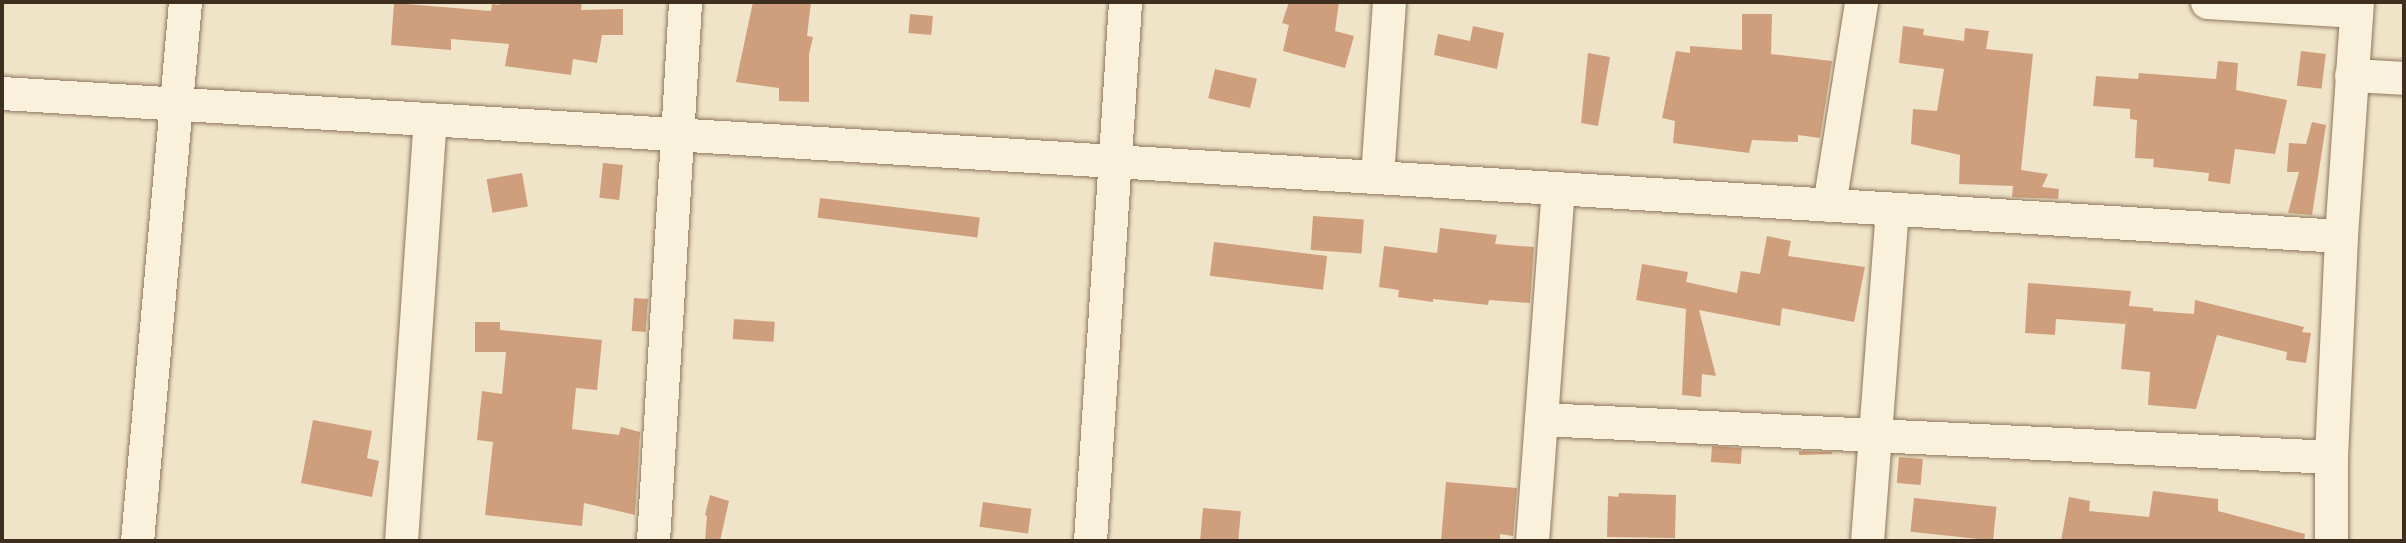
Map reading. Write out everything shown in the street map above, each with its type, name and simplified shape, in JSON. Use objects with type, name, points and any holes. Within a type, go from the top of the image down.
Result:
[{"type":"street","points":[[137,541],[184,2]]},
{"type":"street","points":[[653,541],[684,2]]},
{"type":"street","points":[[1090,541],[1125,2]]},
{"type":"street","points":[[1377,177],[1389,2]]},
{"type":"street","points":[[1829,205],[1861,2]]},
{"type":"street","points":[[2207,2],[2356,7],[2331,457],[2331,541]]},
{"type":"street","points":[[2351,75],[2404,78]]},
{"type":"street","points":[[2,93],[2342,236]]},
{"type":"street","points":[[401,541],[430,119]]},
{"type":"street","points":[[1532,541],[1558,188]]},
{"type":"street","points":[[1867,541],[1892,209]]},
{"type":"street","points":[[1541,419],[2331,457]]},
{"type":"building","points":[[500,2],[582,2],[581,10],[623,9],[623,35],[602,35],[597,63],[573,59],[571,75],[505,66],[509,44],[451,39],[451,50],[391,45],[394,3],[491,11],[492,4],[499,5]]},
{"type":"building","points":[[753,2],[811,2],[807,36],[813,37],[809,54],[809,102],[779,101],[779,88],[736,82]]},
{"type":"building","points":[[1289,2],[1339,2],[1335,31],[1354,36],[1345,68],[1283,51],[1289,25],[1282,23]]},
{"type":"building","points":[[910,14],[933,16],[931,35],[908,33]]},
{"type":"building","points":[[1742,14],[1772,14],[1771,54],[1832,61],[1820,138],[1798,135],[1798,142],[1752,140],[1749,153],[1673,143],[1675,121],[1662,118],[1676,51],[1690,53],[1690,46],[1742,50]]},
{"type":"building","points":[[1473,26],[1504,33],[1497,69],[1434,55],[1438,34],[1470,41]]},
{"type":"building","points":[[1903,26],[1924,29],[1923,35],[1964,41],[1965,28],[1989,31],[1986,49],[2033,54],[2021,170],[2048,174],[2042,187],[2059,189],[2058,199],[2012,197],[2013,186],[1959,184],[1960,155],[1911,144],[1913,109],[1937,111],[1944,69],[1899,63]]},
{"type":"building","points":[[2301,51],[2326,54],[2322,89],[2297,86]]},
{"type":"building","points":[[1588,53],[1610,57],[1598,126],[1581,123]]},
{"type":"building","points":[[2218,61],[2238,63],[2236,90],[2287,100],[2275,154],[2235,149],[2230,184],[2208,181],[2209,173],[2153,167],[2154,159],[2135,158],[2137,120],[2130,119],[2130,109],[2093,106],[2096,76],[2138,79],[2139,73],[2216,79]]},
{"type":"building","points":[[1215,69],[1257,79],[1250,108],[1208,98]]},
{"type":"building","points":[[2312,122],[2326,125],[2312,215],[2288,213],[2299,172],[2287,172],[2289,143],[2306,144]]},
{"type":"building","points":[[603,163],[623,165],[619,200],[599,198]]},
{"type":"building","points":[[522,173],[528,206],[492,213],[487,179]]},
{"type":"building","points":[[820,198],[980,218],[977,237],[818,218]]},
{"type":"building","points":[[1313,216],[1364,220],[1362,253],[1311,250]]},
{"type":"building","points":[[1440,228],[1497,235],[1495,244],[1534,247],[1530,303],[1489,300],[1488,305],[1433,299],[1433,302],[1398,297],[1399,290],[1379,287],[1384,246],[1437,253]]},
{"type":"building","points":[[1767,236],[1791,241],[1788,256],[1865,267],[1854,322],[1782,308],[1780,326],[1699,310],[1716,376],[1702,374],[1701,397],[1682,395],[1686,309],[1636,300],[1642,264],[1688,272],[1686,282],[1737,293],[1741,271],[1760,274]]},
{"type":"building","points":[[1214,242],[1327,256],[1323,290],[1210,276]]},
{"type":"building","points":[[2028,283],[2131,291],[2129,306],[2153,308],[2153,311],[2194,314],[2195,300],[2304,327],[2302,332],[2311,333],[2306,363],[2286,360],[2287,352],[2217,335],[2196,409],[2148,405],[2150,372],[2121,369],[2126,318],[2125,324],[2056,319],[2055,335],[2025,333]]},
{"type":"building","points":[[634,298],[648,299],[646,332],[632,331]]},
{"type":"building","points":[[734,319],[775,322],[774,342],[733,339]]},
{"type":"building","points":[[475,322],[500,322],[500,330],[602,340],[597,390],[576,388],[572,429],[619,435],[621,427],[640,432],[635,515],[584,503],[582,526],[485,515],[493,442],[477,440],[482,391],[502,394],[506,352],[475,352]]},
{"type":"building","points":[[313,420],[372,431],[367,458],[379,461],[372,497],[301,483]]},
{"type":"building","points":[[1712,446],[1742,448],[1741,464],[1711,462]]},
{"type":"building","points":[[1799,451],[1832,452],[1832,454],[1799,455]]},
{"type":"building","points":[[1899,457],[1923,459],[1921,485],[1897,483]]},
{"type":"building","points":[[1446,482],[1517,488],[1513,536],[1500,534],[1500,541],[1441,541]]},
{"type":"building","points":[[2153,491],[2218,499],[2218,511],[2305,534],[2304,541],[2061,541],[2069,497],[2090,501],[2089,511],[2149,517]]},
{"type":"building","points":[[1619,493],[1676,495],[1675,538],[1607,537],[1608,496],[1618,497]]},
{"type":"building","points":[[710,495],[729,501],[720,541],[705,541],[705,515]]},
{"type":"building","points":[[1914,498],[1997,507],[1993,540],[1910,532]]},
{"type":"building","points":[[983,502],[1032,509],[1028,534],[980,527]]},
{"type":"building","points":[[1203,508],[1241,511],[1238,541],[1200,541]]}]
